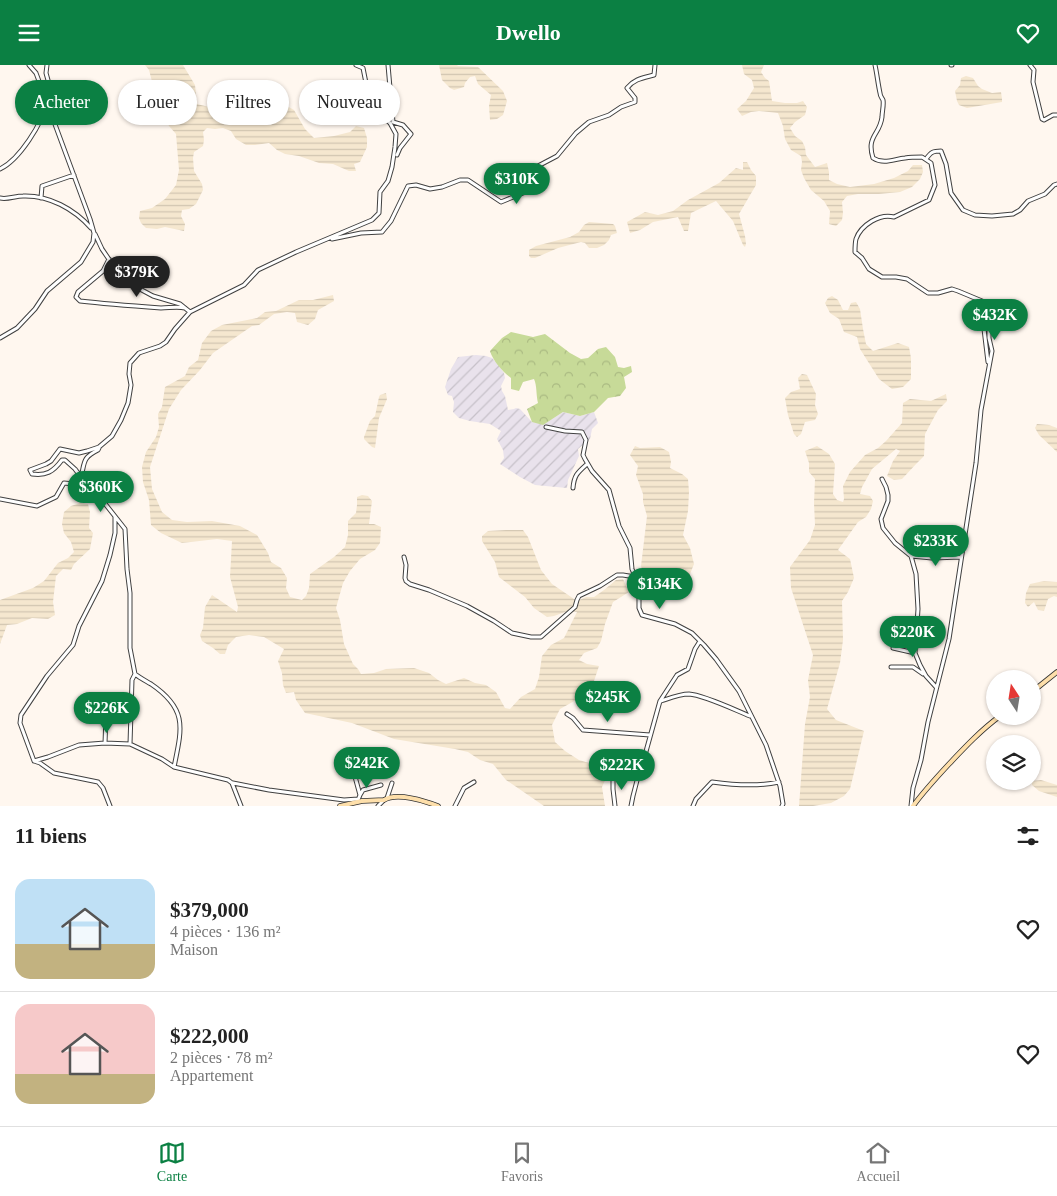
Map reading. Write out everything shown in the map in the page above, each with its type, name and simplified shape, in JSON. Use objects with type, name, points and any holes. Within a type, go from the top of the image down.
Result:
[{"type":"street","points":[[29,65],[36,73],[39,80]]},
{"type":"street","points":[[47,65],[46,73],[48,80]]},
{"type":"street","points":[[356,65],[363,68],[365,80]]},
{"type":"street","points":[[388,65],[389,80]]},
{"type":"street","points":[[327,240],[361,233],[382,232],[391,221],[408,187],[416,185],[430,189],[442,187],[460,180],[468,180],[501,202],[522,193],[538,166],[557,156],[576,133],[589,122],[609,115],[621,107],[634,102],[636,98],[627,88],[638,79],[654,75],[655,65]]},
{"type":"street","points":[[875,65],[883,101],[882,120],[870,143],[870,151],[873,158],[878,161],[890,161],[922,157],[931,163],[935,185],[929,200],[894,217],[888,216],[870,222],[856,239],[854,252],[862,258],[869,269],[882,277],[907,279],[928,293],[938,293],[952,289],[982,301],[987,307],[988,338],[992,351],[981,410],[974,473],[949,639],[928,722],[922,760],[913,788],[912,806]]},
{"type":"street","points":[[1030,65],[1034,70],[1033,82],[1042,119],[1057,115]]},
{"type":"street","points":[[397,155],[411,134],[403,125],[400,124]]},
{"type":"street","points":[[0,169],[9,163],[24,147],[38,125]]},
{"type":"street","points":[[0,338],[17,328],[35,309],[47,291],[81,261],[93,242],[94,233],[55,125]]},
{"type":"street","points":[[81,477],[85,459],[98,450],[112,435],[121,421],[128,403],[131,385],[128,374],[130,363],[139,353],[166,342],[188,310],[244,285],[258,270],[372,220],[378,213],[380,192],[388,181],[392,167],[396,134],[393,125]]},
{"type":"street","points":[[926,159],[931,152],[941,151],[946,164],[950,193],[963,210],[974,215],[992,217],[1013,214],[1020,210],[1028,201],[1046,194],[1057,184]]},
{"type":"street","points":[[41,198],[42,186],[74,175]]},
{"type":"street","points":[[0,198],[25,196],[41,198],[57,202],[69,209],[91,227],[102,249],[123,280],[152,296],[180,304],[188,310]]},
{"type":"street","points":[[109,259],[103,271],[78,292],[76,297],[80,301],[117,305],[178,307],[188,310]]},
{"type":"street","points":[[982,301],[970,308],[984,329],[988,369]]},
{"type":"street","points":[[546,427],[565,431],[582,431],[586,441],[583,455],[592,471],[609,490],[619,526],[630,548],[632,569],[637,581],[639,594],[638,608],[642,615],[675,624],[692,633],[739,691],[766,745],[779,781],[782,806]]},
{"type":"street","points":[[99,447],[80,453],[60,449],[46,465],[30,470],[32,474],[40,475],[56,468],[62,460],[65,460],[95,491],[125,529],[130,593],[130,648],[134,674],[132,680],[130,744]]},
{"type":"street","points":[[573,488],[576,474],[587,464]]},
{"type":"street","points":[[882,479],[886,487],[888,501],[881,519],[884,528],[895,543],[912,556],[932,558],[961,557]]},
{"type":"street","points":[[0,499],[37,506],[56,497],[64,483],[69,483],[85,489],[103,501]]},
{"type":"street","points":[[34,761],[20,723],[21,715],[47,676],[73,645],[79,627],[102,581],[115,533],[115,516]]},
{"type":"street","points":[[912,556],[916,574],[918,609],[915,653],[926,676]]},
{"type":"street","points":[[404,557],[406,565],[405,578],[410,585],[429,590],[467,606],[512,633],[531,637],[541,637],[574,607],[579,596],[617,575],[635,577]]},
{"type":"street","points":[[631,806],[660,701],[677,675],[688,669],[700,641]]},
{"type":"street","points":[[893,648],[915,653]]},
{"type":"street","points":[[891,667],[913,667],[926,676],[936,687]]},
{"type":"street","points":[[1041,685],[1057,672]]},
{"type":"street","points":[[134,674],[152,685],[166,697],[178,713],[181,729],[174,767]]},
{"type":"street","points":[[660,701],[692,694],[751,716]]},
{"type":"street","points":[[105,709],[106,743]]},
{"type":"street","points":[[567,713],[583,730],[650,735]]},
{"type":"street","points":[[912,806],[973,738],[988,725]]},
{"type":"street","points":[[34,761],[79,745],[130,744],[162,759],[174,767],[228,780],[232,783],[344,800],[386,799],[398,796],[425,801],[438,806]]},
{"type":"street","points":[[34,761],[54,773],[98,783],[103,789],[110,806]]},
{"type":"street","points":[[354,773],[358,799]]},
{"type":"street","points":[[613,777],[615,806]]},
{"type":"street","points":[[693,806],[696,799],[712,782],[732,785],[766,785],[779,781]]},
{"type":"street","points":[[455,806],[464,788],[474,782]]},
{"type":"street","points":[[232,783],[241,806]]},
{"type":"street","points":[[378,806],[386,799],[392,783]]},
{"type":"street","points":[[340,806],[358,799],[364,790],[381,785]]},
{"type":"shaded area","points":[[145,65],[183,65],[192,80],[152,80],[149,70]]},
{"type":"shaded area","points":[[439,65],[478,67],[503,91],[507,101],[503,115],[497,119],[490,120],[489,106],[491,95],[478,84],[475,76],[470,77],[464,87],[454,90],[442,80]]},
{"type":"shaded area","points":[[742,65],[764,65],[761,72],[769,81],[772,101],[797,103],[803,101],[807,107],[805,115],[790,128],[795,136],[802,141],[806,155],[815,167],[827,163],[829,180],[850,187],[874,184],[894,178],[908,171],[913,165],[922,165],[923,172],[920,179],[912,187],[900,192],[847,196],[842,202],[842,220],[836,226],[829,224],[830,211],[824,201],[811,190],[804,178],[801,170],[801,156],[791,150],[785,139],[778,113],[759,111],[742,116],[737,109],[746,101],[754,88],[752,80],[744,74]]},
{"type":"shaded area","points":[[966,76],[973,78],[982,89],[992,93],[1001,92],[1002,102],[967,108],[959,105],[955,91],[960,85],[961,78]]},
{"type":"shaded area","points":[[197,104],[207,106],[207,125],[289,125],[289,107],[294,110],[299,119],[299,125],[303,125],[314,138],[350,132],[356,126],[364,128],[367,147],[360,162],[354,164],[356,171],[349,171],[333,164],[319,163],[299,156],[285,154],[269,143],[246,145],[236,139],[231,131],[223,128],[207,128],[203,132],[203,146],[194,152],[193,158],[194,171],[202,184],[203,190],[196,204],[189,209],[182,210],[181,216],[185,224],[184,231],[165,227],[157,229],[146,228],[139,218],[140,211],[152,208],[165,199],[176,185],[179,170],[176,134],[169,126],[197,125]]},
{"type":"shaded area","points":[[743,162],[747,162],[756,176],[756,185],[739,214],[745,236],[745,247],[733,221],[716,201],[691,213],[688,231],[684,231],[678,217],[653,222],[640,230],[630,233],[627,222],[645,212],[658,215],[673,211],[688,200],[719,183],[736,168],[743,170]]},
{"type":"shaded area","points":[[589,222],[613,224],[617,233],[611,235],[604,245],[597,248],[589,248],[585,243],[581,242],[558,248],[535,258],[529,256],[529,250],[536,246],[570,237],[579,232]]},
{"type":"shaded area","points":[[333,295],[334,301],[318,310],[315,319],[308,325],[297,322],[295,313],[287,312],[274,314],[259,325],[252,326],[213,353],[181,390],[169,409],[150,467],[152,489],[162,512],[172,520],[187,522],[212,521],[240,526],[257,535],[271,562],[281,568],[287,578],[286,588],[290,597],[302,600],[309,588],[310,574],[345,547],[348,535],[348,521],[356,513],[357,497],[362,495],[368,496],[372,501],[369,524],[381,527],[380,543],[375,550],[360,559],[350,571],[343,583],[336,608],[344,644],[353,664],[361,674],[374,673],[386,669],[414,668],[429,673],[446,684],[464,678],[486,685],[496,692],[505,708],[510,709],[521,697],[535,689],[542,656],[551,645],[564,638],[577,612],[568,611],[547,617],[534,608],[525,597],[499,577],[495,562],[482,541],[482,536],[488,531],[523,530],[528,537],[541,570],[552,584],[577,601],[586,597],[594,597],[616,580],[623,579],[629,592],[613,602],[597,648],[584,653],[579,660],[587,664],[599,666],[594,681],[585,695],[560,709],[552,725],[555,742],[565,751],[579,760],[596,765],[605,771],[607,776],[602,787],[605,806],[544,806],[506,780],[493,764],[480,760],[468,752],[394,739],[352,723],[305,713],[296,700],[294,692],[286,693],[283,685],[278,661],[284,649],[264,637],[249,635],[236,637],[228,645],[225,654],[220,654],[202,641],[200,635],[203,628],[205,607],[212,595],[237,612],[238,607],[230,577],[232,541],[217,539],[182,543],[161,533],[151,525],[149,500],[143,482],[142,467],[146,452],[156,437],[159,427],[158,414],[162,407],[165,387],[185,376],[189,367],[198,360],[202,343],[211,331],[222,325],[257,318],[265,312],[276,311],[299,300],[313,300]]},
{"type":"shaded area","points":[[832,296],[838,300],[843,310],[848,310],[851,303],[856,302],[860,309],[866,344],[873,351],[898,343],[909,347],[911,379],[903,387],[892,389],[879,379],[860,349],[857,337],[844,332],[839,319],[830,313],[825,303]]},
{"type":"shaded area","points":[[476,355],[492,358],[497,363],[504,373],[505,378],[501,386],[508,410],[520,409],[532,422],[552,419],[563,412],[580,416],[594,412],[598,423],[592,429],[590,439],[578,449],[579,456],[568,480],[567,488],[535,485],[500,464],[504,458],[503,450],[497,439],[501,431],[490,424],[459,418],[453,412],[454,402],[452,396],[448,395],[445,387],[451,369],[458,357]]},
{"type":"shaded area","points":[[802,374],[807,375],[816,394],[815,405],[818,414],[815,420],[805,422],[801,434],[797,437],[794,434],[788,415],[785,398],[791,392],[800,389],[798,378]]},
{"type":"shaded area","points":[[386,393],[387,399],[379,418],[375,448],[364,437],[370,421],[375,416],[380,395]]},
{"type":"shaded area","points":[[946,394],[947,401],[938,410],[925,434],[924,456],[902,479],[894,480],[887,476],[893,461],[900,451],[896,449],[872,469],[860,494],[870,496],[873,501],[871,509],[866,517],[858,522],[838,550],[850,559],[854,578],[842,601],[843,640],[840,663],[827,709],[836,720],[864,731],[850,789],[844,796],[831,803],[799,806],[805,724],[810,697],[808,680],[813,655],[791,588],[790,567],[810,540],[815,525],[815,479],[809,472],[809,463],[805,451],[817,446],[829,454],[835,464],[833,494],[837,500],[843,502],[843,486],[850,472],[865,455],[886,441],[902,423],[903,403],[910,399],[931,401]]},
{"type":"shaded area","points":[[1037,424],[1057,428],[1057,452],[1039,435],[1035,428]]},
{"type":"shaded area","points":[[635,446],[640,448],[660,447],[669,452],[670,468],[688,479],[688,511],[683,535],[690,548],[694,564],[688,579],[676,587],[665,591],[660,584],[653,580],[644,585],[640,582],[644,577],[641,566],[647,516],[643,494],[636,475],[638,466],[630,455]]},
{"type":"shaded area","points":[[80,503],[88,504],[90,512],[89,528],[93,533],[90,549],[74,564],[71,570],[63,569],[56,576],[53,602],[55,615],[48,619],[32,618],[17,624],[7,625],[0,644],[0,600],[33,588],[44,581],[58,563],[68,558],[74,552],[71,542],[64,533],[62,524],[64,512],[71,506]]},
{"type":"shaded area","points":[[1044,581],[1057,582],[1057,597],[1054,596],[1048,599],[1044,611],[1038,610],[1034,602],[1028,607],[1025,603],[1026,593],[1030,584]]},
{"type":"shaded area","points":[[1041,780],[1057,785],[1057,797],[1038,790],[1041,790]]},
{"type":"green space","points":[[511,332],[533,337],[545,334],[581,359],[588,358],[598,349],[606,347],[615,357],[618,367],[631,366],[632,372],[624,377],[626,388],[620,396],[608,398],[594,412],[580,416],[563,412],[543,425],[532,422],[527,409],[538,403],[534,379],[523,382],[519,391],[511,389],[511,378],[493,359],[490,351],[502,338]]}]
